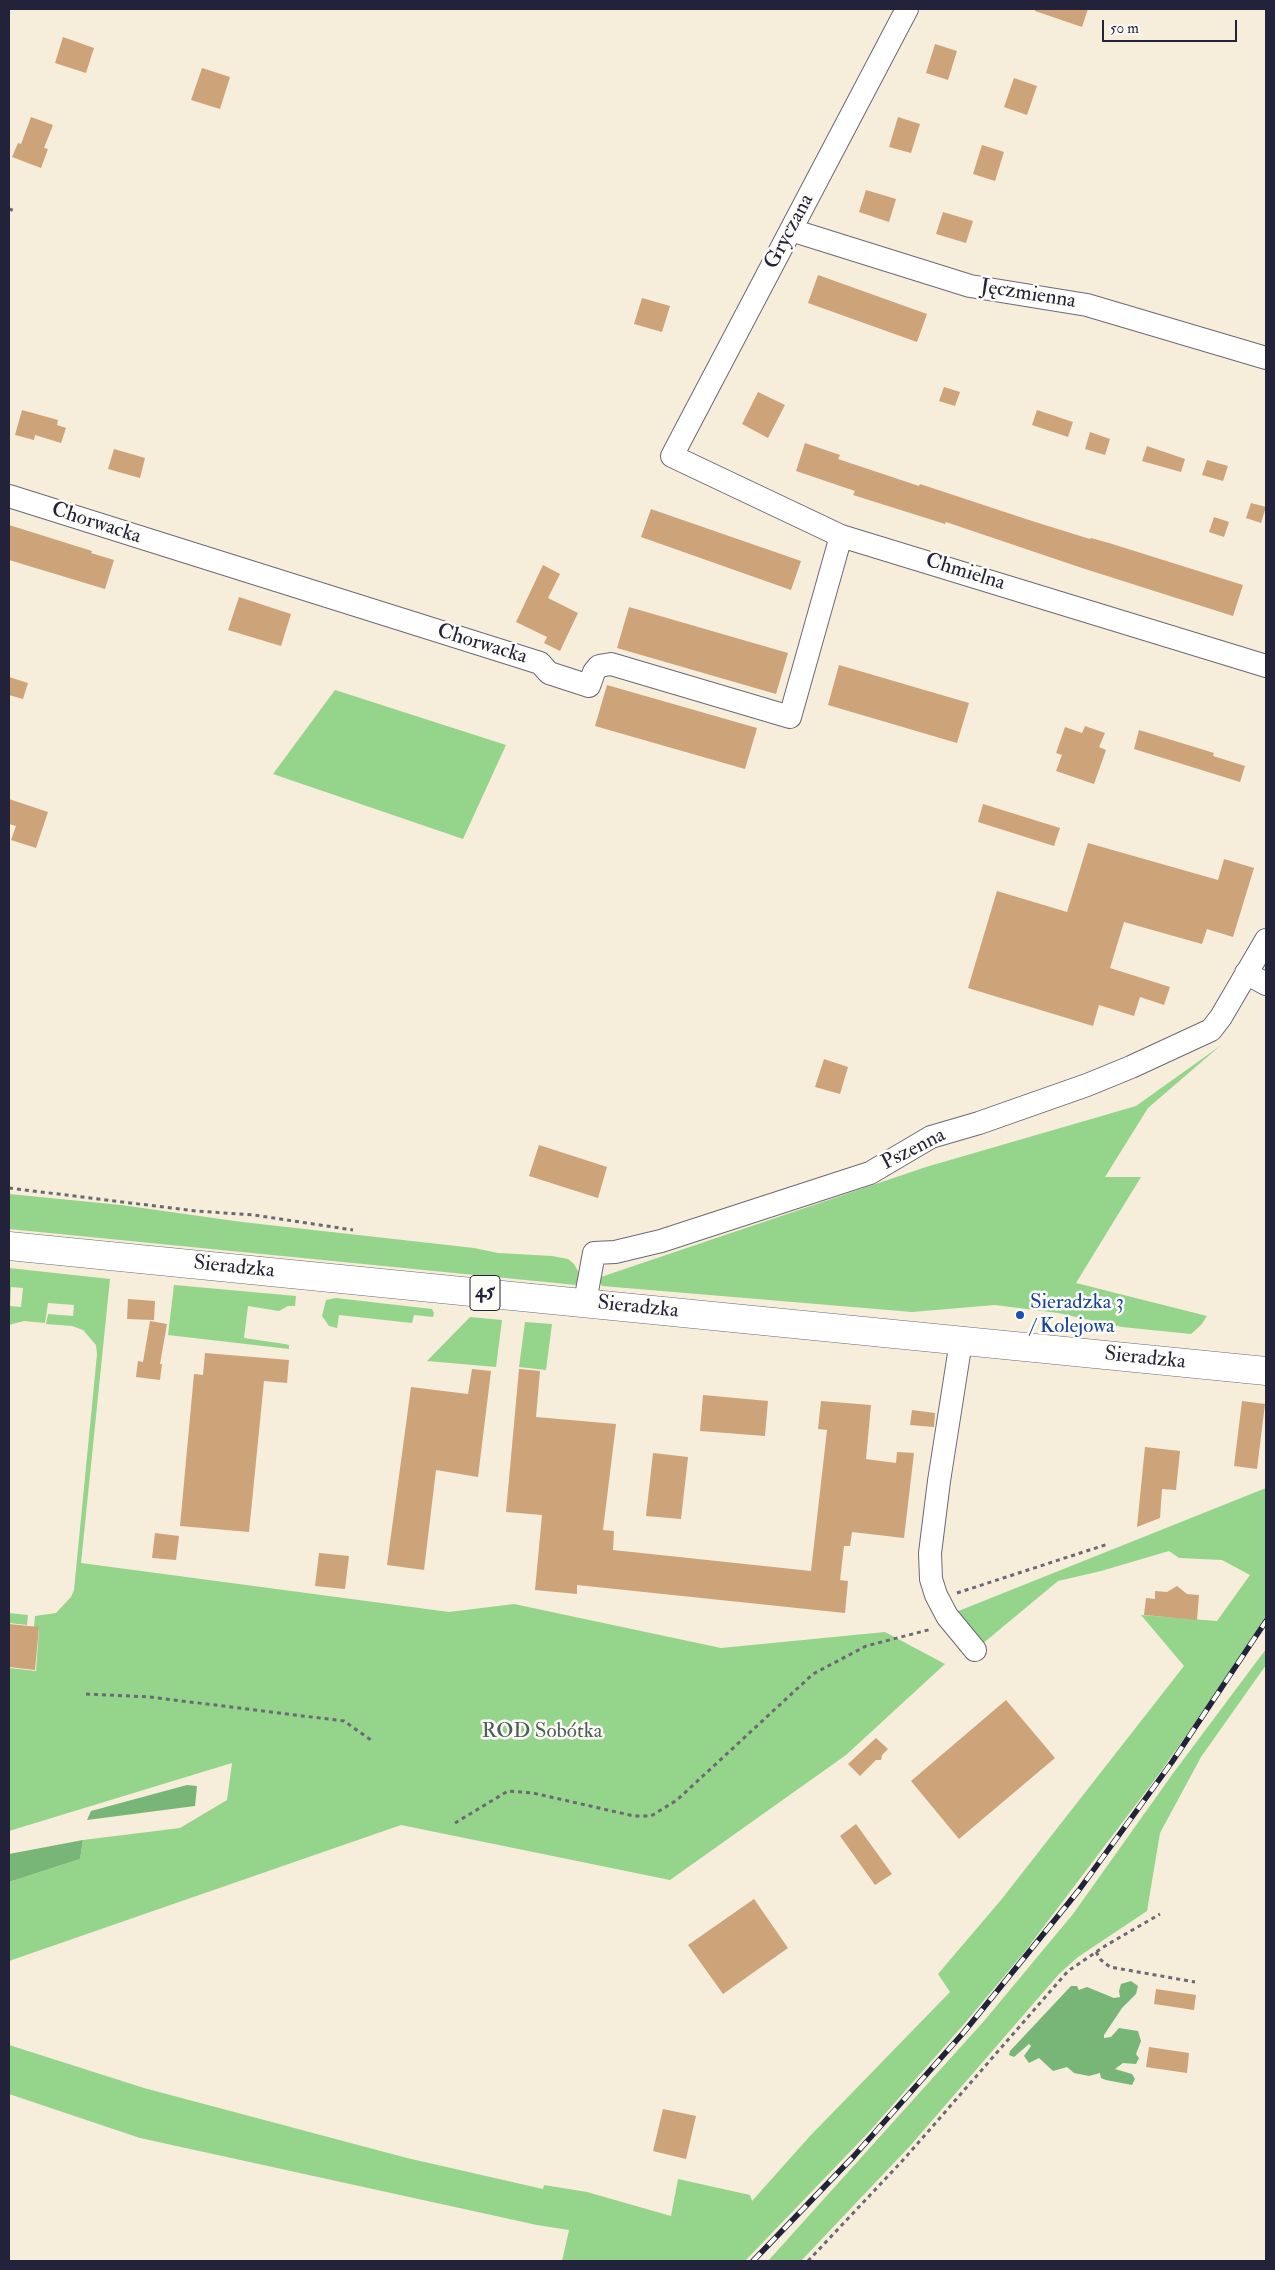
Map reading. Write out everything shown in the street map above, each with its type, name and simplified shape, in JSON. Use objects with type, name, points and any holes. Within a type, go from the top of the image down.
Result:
[{"type":"main road","name":"Sieradzka","points":[[9,1246],[1266,1370]]},
{"type":"street","name":"Gryczana","points":[[672,456],[907,9]]},
{"type":"street","name":"Jęczmienna","points":[[791,230],[970,286],[1087,304],[1266,358]]},
{"type":"street","name":"Chmielna","points":[[672,456],[841,536],[1266,666]]},
{"type":"street","name":"Chorwacka","points":[[9,496],[540,663],[549,673],[589,686],[594,672],[599,666],[611,664],[790,717],[841,536]]},
{"type":"street","name":"Pszenna","points":[[585,1302],[594,1253],[615,1252],[661,1242],[870,1173],[930,1137],[988,1120],[1131,1067],[1211,1030],[1221,1017],[1266,940]]},
{"type":"street","points":[[1246,973],[1266,984]]},
{"type":"street","points":[[961,1341],[930,1553],[931,1578],[938,1600],[952,1622],[975,1650]]},
{"type":"path","points":[[9,209],[15,210]]},
{"type":"path","points":[[9,1188],[196,1211],[254,1215],[353,1230]]},
{"type":"path","points":[[938,1600],[1108,1544]]},
{"type":"path","points":[[455,1823],[508,1791],[533,1793],[634,1816],[650,1816],[677,1800],[813,1674],[866,1646],[911,1636],[952,1622]]},
{"type":"path","points":[[86,1694],[150,1697],[344,1721],[371,1740]]},
{"type":"path","points":[[808,2261],[905,2158],[1068,1970],[1160,1914]]},
{"type":"path","points":[[1096,1952],[1101,1960],[1110,1967],[1195,1982]]},
{"type":"green space","points":[[335,690],[506,745],[463,839],[273,774]]},
{"type":"green space","points":[[1220,1046],[1148,1108],[1105,1177],[1141,1177],[1076,1283],[1207,1316],[1191,1334],[1122,1327],[1058,1313],[995,1305],[912,1312],[602,1286],[600,1283],[601,1277],[926,1167],[1136,1106]]},
{"type":"green space","points":[[9,1194],[121,1205],[242,1222],[474,1248],[498,1253],[552,1256],[568,1259],[574,1264],[579,1273],[579,1278],[576,1285],[9,1229]]},
{"type":"green space","name":"ROD Sobótka","points":[[9,1268],[110,1279],[81,1563],[449,1612],[514,1604],[721,1648],[885,1632],[945,1664],[846,1755],[670,1880],[401,1825],[9,1961],[9,1882],[80,1859],[83,1840],[180,1828],[227,1800],[232,1763],[9,1831],[9,1668],[36,1671],[39,1628],[34,1627],[35,1616],[56,1613],[71,1597],[74,1590],[97,1354],[96,1345],[83,1330],[72,1326],[46,1324],[48,1314],[73,1316],[74,1305],[48,1303],[45,1323],[24,1321],[9,1325]],"holes":[[[11,1287],[23,1288],[21,1307],[10,1306]]]},
{"type":"green space","points":[[174,1285],[296,1296],[295,1306],[288,1306],[279,1311],[248,1306],[244,1338],[285,1344],[289,1345],[289,1349],[168,1335]]},
{"type":"green space","points":[[336,1298],[432,1309],[434,1313],[433,1317],[414,1315],[412,1323],[339,1315],[337,1328],[329,1326],[322,1316],[326,1300]]},
{"type":"green space","points":[[470,1317],[502,1320],[496,1367],[427,1361]]},
{"type":"green space","points":[[525,1322],[552,1324],[546,1370],[519,1367]]},
{"type":"green space","points":[[1266,1488],[1266,1616],[1218,1690],[1159,1774],[1026,1950],[965,2023],[868,2133],[745,2261],[562,2261],[569,2230],[537,2225],[140,2138],[9,2094],[9,2045],[144,2088],[407,2158],[543,2189],[544,2185],[587,2192],[671,2216],[678,2179],[750,2195],[752,2201],[810,2136],[950,1992],[938,1974],[1001,1900],[1184,1666],[1141,1615],[1217,1621],[1250,1575],[1222,1560],[1179,1558],[1169,1551],[1101,1571],[1058,1581],[975,1650],[946,1616]]},
{"type":"green space","points":[[9,1613],[28,1615],[27,1625],[9,1623]]},
{"type":"green space","points":[[1266,1649],[1266,1665],[1201,1757],[1160,1833],[1147,1911],[1078,1957],[1059,1974],[910,2146],[801,2261],[768,2261],[984,2021],[1073,1914],[1174,1772]]},
{"type":"green space","points":[[187,1785],[197,1786],[195,1806],[87,1820],[91,1811]]},
{"type":"green space","points":[[83,1840],[80,1859],[9,1882],[9,1854]]},
{"type":"green space","points":[[1131,1981],[1138,1986],[1136,1994],[1122,2008],[1104,2035],[1104,2038],[1111,2037],[1119,2028],[1138,2031],[1141,2041],[1136,2054],[1139,2058],[1136,2064],[1123,2063],[1115,2069],[1132,2074],[1135,2079],[1132,2085],[1106,2080],[1101,2078],[1100,2073],[1089,2076],[1074,2073],[1067,2067],[1053,2071],[1039,2058],[1029,2063],[1024,2056],[1031,2046],[1029,2044],[1014,2057],[1009,2055],[1010,2051],[1071,1986],[1077,1986],[1079,1990],[1087,1987],[1114,1998],[1120,1997],[1121,1984]]},
{"type":"building","points":[[1035,9],[1088,9],[1082,27],[1035,11]]},
{"type":"building","points":[[63,37],[94,48],[86,73],[55,63]]},
{"type":"building","points":[[935,44],[957,51],[948,80],[926,73]]},
{"type":"building","points":[[202,68],[230,77],[220,109],[191,100]]},
{"type":"building","points":[[1014,78],[1037,86],[1027,115],[1004,107]]},
{"type":"building","points":[[31,117],[53,125],[44,148],[48,149],[41,168],[12,157],[18,143],[21,144]]},
{"type":"building","points":[[898,117],[920,124],[911,153],[889,147]]},
{"type":"building","points":[[982,145],[1004,152],[995,181],[973,174]]},
{"type":"building","points":[[866,190],[896,199],[889,222],[859,212]]},
{"type":"building","points":[[943,212],[973,221],[966,243],[936,234]]},
{"type":"building","points":[[818,275],[927,314],[917,342],[808,303]]},
{"type":"building","points":[[642,298],[670,306],[662,332],[634,324]]},
{"type":"building","points":[[944,387],[960,392],[955,406],[939,401]]},
{"type":"building","points":[[758,392],[785,405],[768,438],[742,424]]},
{"type":"building","points":[[22,410],[58,420],[57,425],[66,428],[61,443],[35,435],[34,440],[15,435]]},
{"type":"building","points":[[1037,410],[1073,422],[1068,437],[1032,425]]},
{"type":"building","points":[[1090,432],[1110,439],[1105,455],[1085,449]]},
{"type":"building","points":[[805,443],[840,455],[838,459],[919,486],[920,484],[1032,521],[1243,585],[1233,616],[946,522],[945,524],[853,495],[855,491],[796,471]]},
{"type":"building","points":[[1147,446],[1185,459],[1181,472],[1142,461]]},
{"type":"building","points":[[114,449],[145,458],[140,478],[108,469]]},
{"type":"building","points":[[1207,460],[1228,466],[1223,481],[1202,475]]},
{"type":"building","points":[[1251,503],[1266,507],[1261,523],[1246,518]]},
{"type":"building","points":[[651,509],[801,561],[791,590],[641,537]]},
{"type":"building","points":[[1214,517],[1229,522],[1224,537],[1209,532]]},
{"type":"building","points":[[9,525],[92,551],[91,553],[114,560],[105,589],[9,560]]},
{"type":"building","points":[[543,565],[560,574],[548,598],[578,613],[560,651],[544,643],[547,637],[516,622]]},
{"type":"building","points":[[239,597],[291,614],[281,646],[228,630]]},
{"type":"building","points":[[629,607],[788,653],[776,694],[617,648]]},
{"type":"building","points":[[839,665],[969,703],[957,743],[828,705]]},
{"type":"building","points":[[9,677],[28,683],[23,699],[9,695]]},
{"type":"building","points":[[607,685],[757,728],[745,769],[595,726]]},
{"type":"building","points":[[1085,726],[1105,733],[1099,747],[1106,750],[1094,784],[1056,771],[1062,755],[1056,753],[1065,727],[1082,733]]},
{"type":"building","points":[[1139,730],[1214,753],[1213,756],[1245,766],[1240,782],[1134,749]]},
{"type":"building","points":[[9,799],[48,812],[36,848],[11,840],[16,826],[9,824]]},
{"type":"building","points":[[983,804],[1060,828],[1054,846],[978,822]]},
{"type":"building","points":[[1088,843],[1218,880],[1224,859],[1254,868],[1233,937],[1207,929],[1202,944],[1124,922],[1110,968],[1170,987],[1164,1005],[1140,997],[1134,1016],[1099,1005],[1093,1026],[968,988],[997,891],[1067,912]]},
{"type":"building","points":[[824,1059],[848,1067],[840,1094],[815,1087]]},
{"type":"building","points":[[539,1145],[607,1167],[598,1198],[529,1176]]},
{"type":"building","points":[[128,1299],[155,1301],[154,1320],[127,1319]]},
{"type":"building","points":[[150,1321],[167,1324],[160,1364],[162,1364],[160,1380],[136,1377],[138,1361],[143,1362]]},
{"type":"building","points":[[205,1353],[289,1360],[287,1383],[264,1381],[249,1532],[180,1526],[194,1374],[203,1375]]},
{"type":"building","points":[[472,1369],[491,1371],[478,1477],[436,1470],[424,1570],[387,1565],[411,1387],[468,1394]]},
{"type":"building","points":[[519,1369],[540,1371],[536,1417],[616,1424],[603,1530],[614,1531],[613,1550],[811,1571],[827,1430],[818,1429],[821,1401],[871,1405],[866,1459],[896,1463],[897,1452],[914,1453],[904,1538],[852,1532],[850,1546],[844,1546],[840,1580],[848,1581],[845,1613],[577,1585],[577,1594],[535,1590],[542,1515],[506,1512]]},
{"type":"building","points":[[703,1395],[768,1401],[765,1436],[700,1431]]},
{"type":"building","points":[[1242,1401],[1265,1404],[1257,1469],[1234,1466]]},
{"type":"building","points":[[912,1410],[935,1413],[934,1427],[910,1425]]},
{"type":"building","points":[[1145,1447],[1180,1451],[1176,1490],[1162,1489],[1160,1518],[1137,1527]]},
{"type":"building","points":[[653,1453],[688,1457],[681,1519],[646,1516]]},
{"type":"building","points":[[155,1533],[179,1536],[176,1560],[152,1558]]},
{"type":"building","points":[[319,1553],[349,1556],[345,1589],[315,1586]]},
{"type":"building","points":[[1177,1586],[1187,1594],[1199,1595],[1197,1620],[1144,1615],[1146,1598],[1155,1599],[1155,1591],[1167,1592]]},
{"type":"building","points":[[9,1624],[39,1627],[35,1670],[9,1667]]},
{"type":"building","points":[[1006,1700],[1055,1758],[959,1839],[911,1781]]},
{"type":"building","points":[[876,1738],[888,1749],[882,1755],[881,1760],[876,1760],[860,1776],[848,1764]]},
{"type":"building","points":[[856,1824],[892,1874],[875,1885],[840,1836]]},
{"type":"building","points":[[754,1899],[788,1948],[723,1994],[688,1945]]},
{"type":"building","points":[[1156,1989],[1196,1995],[1194,2010],[1154,2004]]},
{"type":"building","points":[[1149,2047],[1189,2053],[1187,2073],[1146,2067]]},
{"type":"building","points":[[663,2109],[696,2116],[686,2159],[653,2151]]},
{"type":"railway","points":[[753,2261],[854,2156],[964,2032],[1079,1890],[1172,1762],[1266,1621]]},
{"type":"place","name":"Sieradzka 3 / Kolejowa","points":[[1020,1315]]}]
